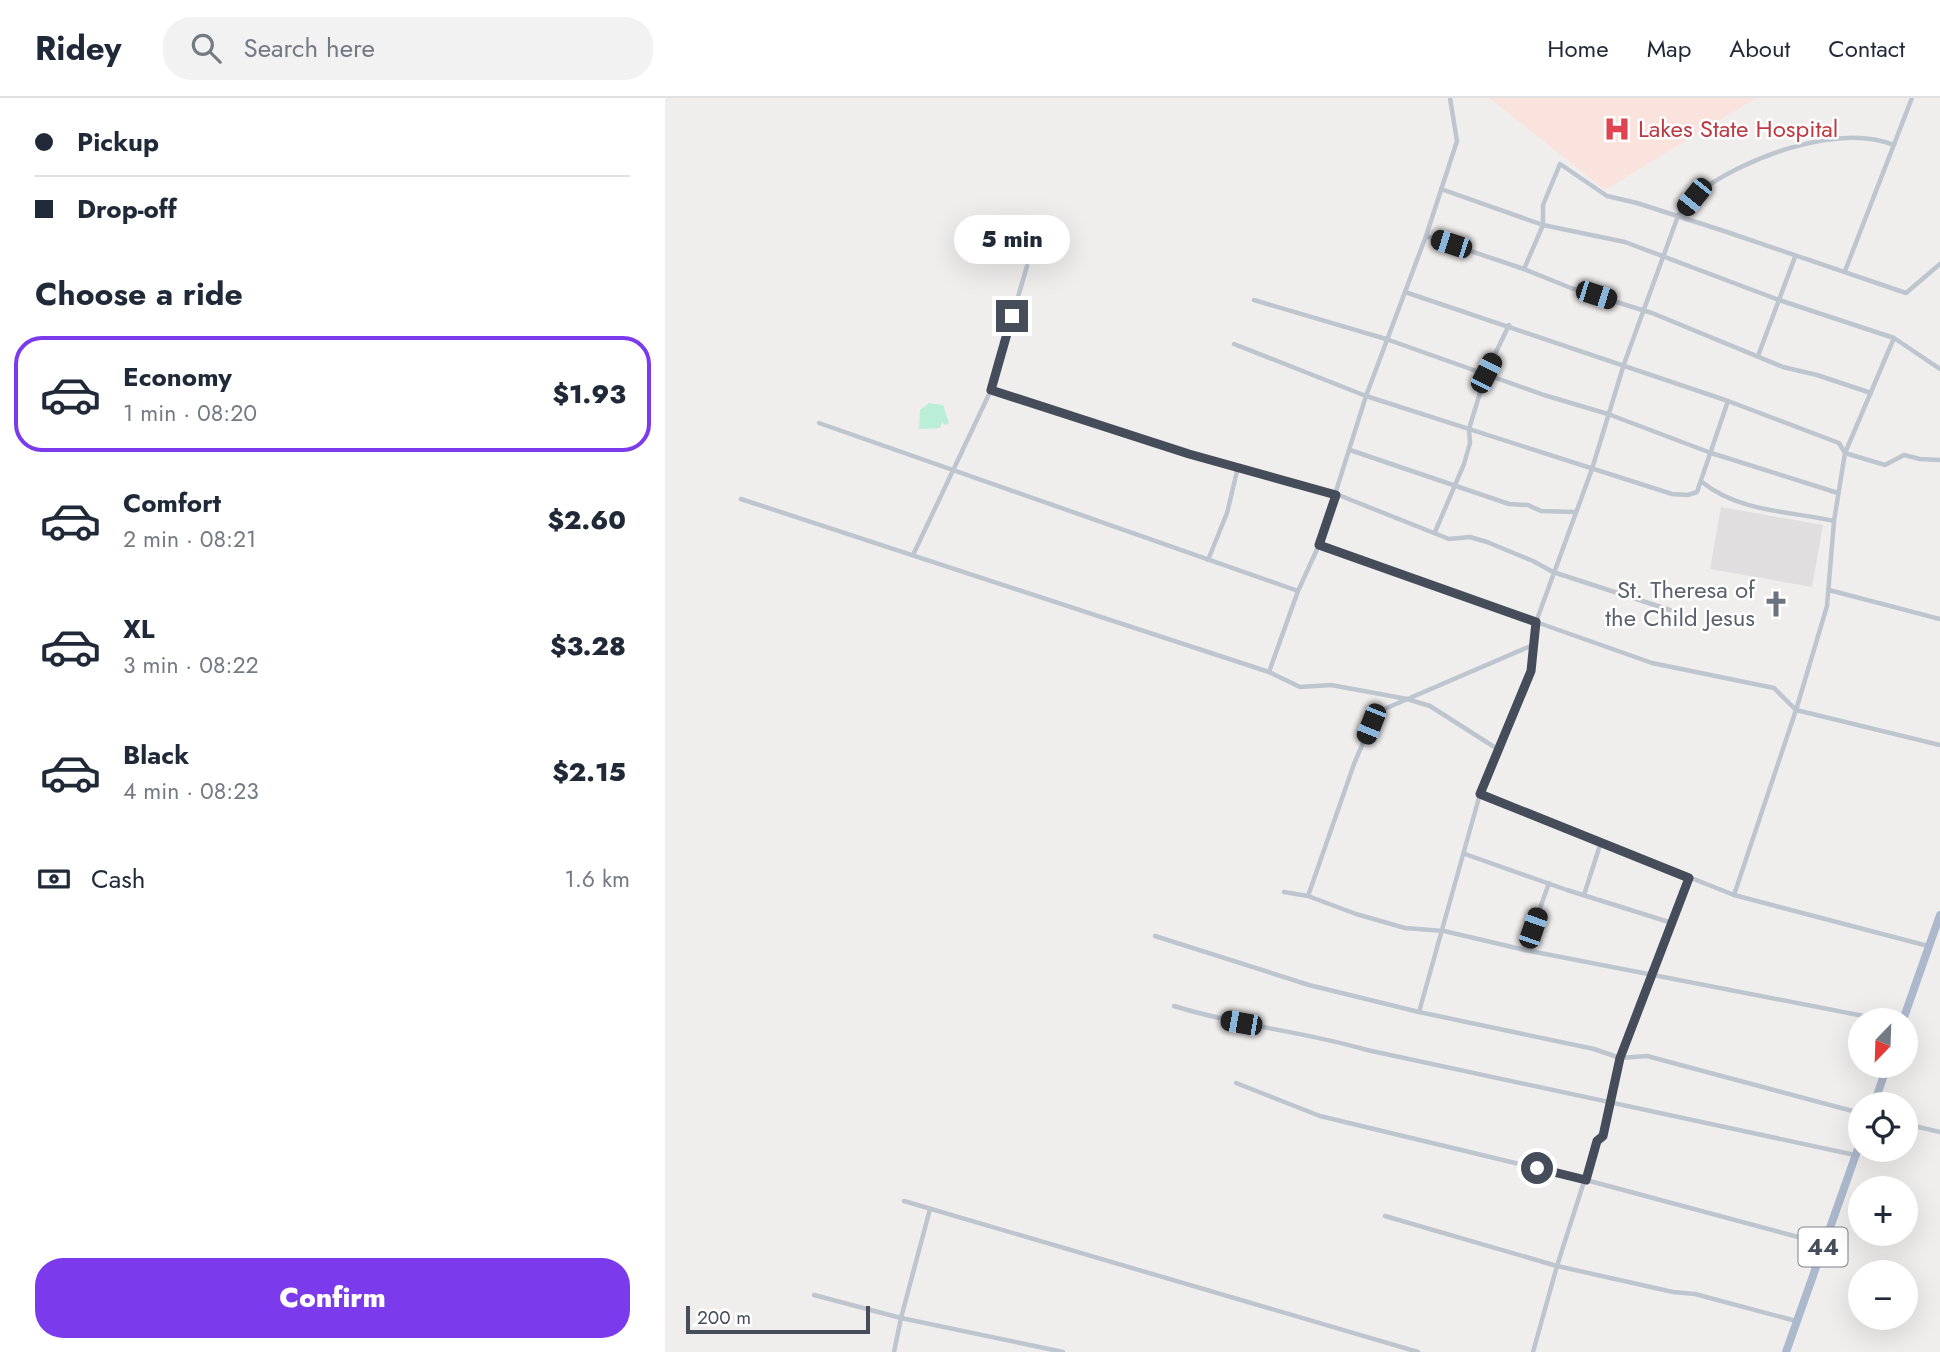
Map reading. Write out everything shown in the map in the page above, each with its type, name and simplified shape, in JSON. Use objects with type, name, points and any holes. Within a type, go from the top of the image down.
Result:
[{"type":"main road","points":[[1907,1008],[1940,915]]},
{"type":"main road","name":"44","points":[[1786,1352],[1853,1162]]},
{"type":"street","points":[[1269,672],[1298,592],[1319,545],[1366,396],[1426,236],[1457,141],[1450,98]]},
{"type":"street","points":[[1845,271],[1912,98]]},
{"type":"street","points":[[1419,1012],[1444,931],[1480,794],[1531,671],[1536,622],[1592,469],[1624,364],[1678,216],[1694,197],[1724,176],[1777,150],[1838,138],[1874,139],[1894,145]]},
{"type":"street","points":[[1524,269],[1543,225],[1543,205],[1560,164],[1607,196],[1678,216],[1906,293],[1940,264]]},
{"type":"street","points":[[1441,190],[1543,225],[1625,242],[1779,300],[1894,338],[1940,369]]},
{"type":"street","points":[[1426,236],[1571,288],[1645,311],[1783,367],[1818,375],[1871,393]]},
{"type":"street","points":[[1758,356],[1795,257]]},
{"type":"street","points":[[913,555],[991,390],[1027,266]]},
{"type":"street","points":[[1405,292],[1728,401],[1839,443],[1845,453],[1885,465],[1904,455],[1940,460]]},
{"type":"street","points":[[1254,300],[1386,339],[1544,395],[1608,414],[1711,453],[1838,493]]},
{"type":"street","points":[[1435,532],[1470,443],[1469,429],[1486,373],[1509,325]]},
{"type":"street","points":[[1734,895],[1828,606],[1834,522],[1845,453],[1894,338]]},
{"type":"street","points":[[1234,344],[1366,396],[1672,494],[1688,495],[1697,492],[1728,401]]},
{"type":"street","points":[[991,390],[1189,454],[1336,495],[1449,539],[1470,537],[1487,542],[1553,572],[1670,610]]},
{"type":"street","points":[[819,423],[1298,592]]},
{"type":"street","points":[[1350,450],[1509,504],[1528,505],[1541,511],[1576,512]]},
{"type":"street","points":[[1208,560],[1227,513],[1238,467]]},
{"type":"street","points":[[1702,481],[1714,491],[1745,505],[1834,522]]},
{"type":"street","points":[[741,499],[1269,672],[1300,687],[1331,685],[1430,706],[1499,750]]},
{"type":"street","points":[[1319,545],[1652,663],[1773,688],[1796,710],[1940,746]]},
{"type":"street","points":[[1829,590],[1940,619]]},
{"type":"street","points":[[1308,895],[1371,724],[1381,710],[1534,644]]},
{"type":"street","points":[[1480,794],[1734,895],[1929,946]]},
{"type":"street","points":[[1584,895],[1601,842]]},
{"type":"street","points":[[1465,854],[1672,923]]},
{"type":"street","points":[[1533,1352],[1597,1141],[1603,1136],[1620,1058],[1689,878]]},
{"type":"street","points":[[1525,950],[1549,883]]},
{"type":"street","points":[[1283,892],[1308,895],[1356,914],[1405,928],[1444,931],[1525,950],[1848,1013]]},
{"type":"street","points":[[1155,936],[1309,985],[1419,1012],[1594,1049],[1620,1058],[1647,1056],[1848,1109]]},
{"type":"street","points":[[1174,1006],[1205,1016],[1329,1039],[1367,1050],[1848,1153]]},
{"type":"street","points":[[1236,1083],[1320,1116],[1586,1180],[1824,1244]]},
{"type":"street","points":[[1918,1127],[1940,1132]]},
{"type":"street","points":[[904,1201],[1418,1352]]},
{"type":"street","points":[[894,1352],[930,1209]]},
{"type":"street","points":[[1385,1216],[1557,1266],[1673,1292],[1695,1294],[1796,1321]]},
{"type":"street","points":[[814,1295],[901,1318],[1063,1352]]},
{"type":"shaded area","name":"Lakes State Hospital","points":[[1489,98],[1756,98],[1605,190]]},
{"type":"shaded area","points":[[1721,507],[1823,525],[1812,587],[1710,569]]},
{"type":"green space","points":[[929,403],[943,405],[949,423],[945,425],[942,422],[940,428],[919,429],[920,410]]},
{"type":"place","name":"Lakes State Hospital","points":[[1617,129]]},
{"type":"place","name":"St. Theresa of the Child Jesus","points":[[1776,604]]},
{"type":"route","points":[[1012,316],[991,390],[1189,454],[1336,495],[1319,545],[1536,622],[1531,671],[1480,794],[1689,878],[1620,1058],[1603,1136],[1597,1141],[1586,1180],[1537,1168]]}]
